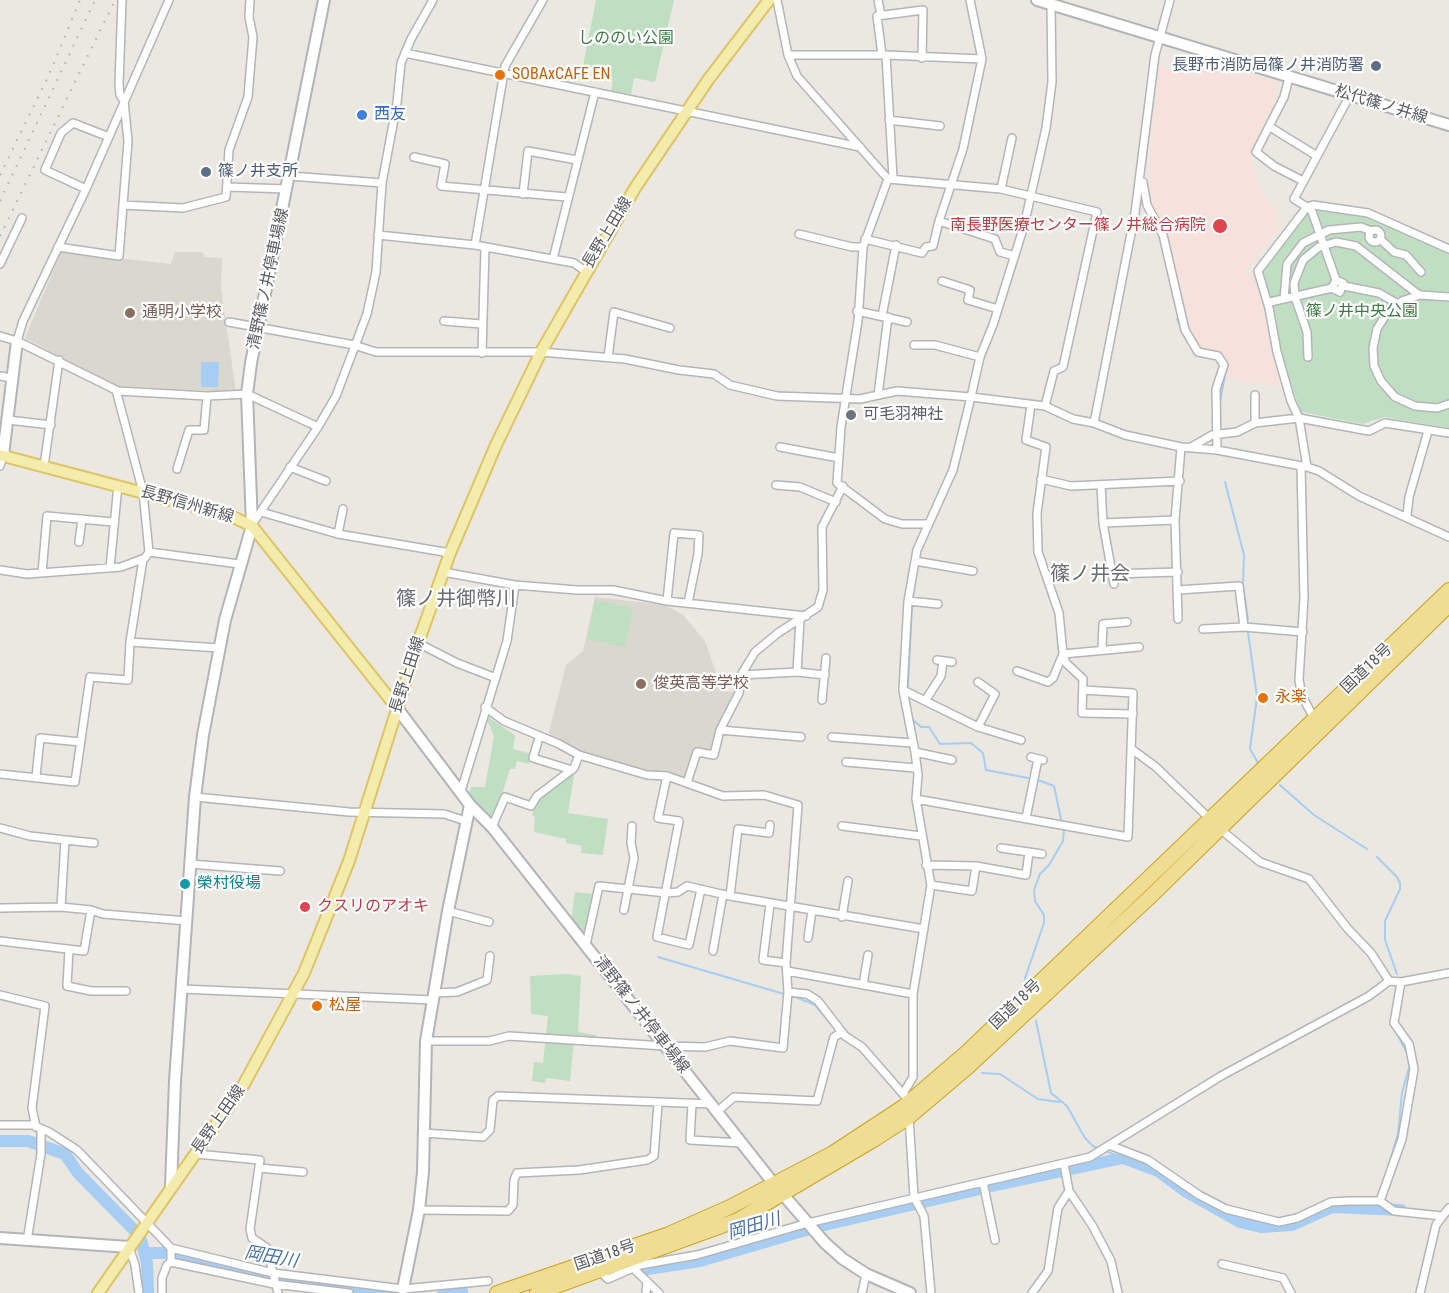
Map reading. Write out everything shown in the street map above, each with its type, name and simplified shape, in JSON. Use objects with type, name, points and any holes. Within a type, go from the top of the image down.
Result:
[{"type":"highway","name":"国道18号","points":[[1318,725],[1449,590]]},
{"type":"highway","name":"国道18号","points":[[537,1293],[738,1220],[833,1153],[967,1052],[1449,605]]},
{"type":"highway","name":"国道18号","points":[[497,1293],[669,1234],[779,1189],[909,1117],[969,1067],[1151,896],[1214,824]]},
{"type":"main road","name":"清野篠ノ井停車場線","points":[[252,526],[247,394],[324,0]]},
{"type":"main road","name":"長野上田線","points":[[98,1293],[244,1084],[295,992],[335,900],[418,643],[450,553],[496,445],[541,352],[585,271],[635,188],[686,111],[769,0]]},
{"type":"main road","name":"松代篠ノ井線","points":[[1037,0],[1052,2],[1289,78],[1449,125]]},
{"type":"main road","points":[[1,454],[8,420],[4,404],[6,377],[17,340]]},
{"type":"main road","name":"長野信州新線","points":[[1,454],[231,516],[252,526],[397,708]]},
{"type":"main road","points":[[171,1186],[170,1162],[195,797],[203,735],[219,648],[239,564],[252,526]]},
{"type":"main road","name":"清野篠ノ井停車場線","points":[[397,708],[470,805],[492,827],[808,1223],[843,1260],[866,1274],[910,1293]]},
{"type":"main road","points":[[403,1291],[419,1210],[423,1172],[426,1041],[448,911],[470,805]]},
{"type":"main road","points":[[0,1238],[129,1247]]},
{"type":"street","points":[[58,247],[119,256],[128,141],[124,101],[120,95],[119,84],[122,0]]},
{"type":"street","points":[[17,340],[23,321],[86,189],[169,0]]},
{"type":"street","points":[[123,205],[183,208],[225,196],[228,187],[229,150],[248,98],[253,37],[249,17],[250,0]]},
{"type":"street","points":[[252,526],[336,396],[367,314],[376,272],[382,183],[401,63],[433,0]]},
{"type":"street","points":[[475,245],[504,72],[543,0]]},
{"type":"street","points":[[777,0],[788,55],[797,76],[890,179],[1001,189],[1097,212],[1063,367],[1054,371],[1045,406]]},
{"type":"street","points":[[878,0],[881,15]]},
{"type":"street","points":[[865,238],[922,253],[926,247],[933,246],[939,221],[952,186],[982,59],[970,0]]},
{"type":"street","points":[[1094,423],[1143,168],[1158,37],[1170,0]]},
{"type":"street","points":[[907,1097],[913,1077],[913,994],[931,885],[916,799],[915,752],[903,690],[908,600],[915,561],[927,524],[953,470],[980,357],[1015,256],[1031,196],[1046,128],[1052,82],[1052,2]]},
{"type":"street","points":[[922,58],[923,10],[877,16],[884,55],[890,120],[890,179],[862,247],[858,321],[845,399],[837,483],[885,519],[902,524],[927,524]]},
{"type":"street","points":[[405,53],[860,147]]},
{"type":"street","points":[[788,55],[884,55],[982,59]]},
{"type":"street","points":[[1289,78],[1284,98],[1256,152],[1274,166],[1303,181]]},
{"type":"street","points":[[553,259],[595,92]]},
{"type":"street","points":[[1350,95],[1294,199],[1309,207],[1368,213],[1449,249]]},
{"type":"street","points":[[890,120],[940,126]]},
{"type":"street","points":[[86,189],[45,170],[61,133],[73,123],[109,137]]},
{"type":"street","points":[[1270,127],[1317,156]]},
{"type":"street","points":[[1001,189],[1012,138]]},
{"type":"street","points":[[523,194],[528,151],[577,160]]},
{"type":"street","points":[[414,157],[445,164],[441,186],[567,197]]},
{"type":"street","points":[[1143,168],[1144,198],[1163,235],[1185,330],[1197,352],[1218,356],[1224,365],[1216,389],[1217,450]]},
{"type":"street","points":[[290,176],[382,183]]},
{"type":"street","points":[[228,187],[287,189]]},
{"type":"street","points":[[1309,207],[1324,245],[1337,292],[1344,286],[1379,293],[1398,304]]},
{"type":"street","points":[[1309,207],[1258,271],[1268,303],[1277,352],[1291,401],[1299,418],[1304,466],[1305,579],[1299,680],[1302,696],[1318,725]]},
{"type":"street","points":[[0,264],[22,218]]},
{"type":"street","points":[[939,221],[995,239],[1000,252],[1015,256]]},
{"type":"street","points":[[1284,299],[1284,273],[1292,254],[1320,233],[1360,226],[1371,231],[1378,231],[1380,239],[1394,252],[1406,255],[1421,272]]},
{"type":"street","points":[[799,234],[852,247],[862,247]]},
{"type":"street","points":[[378,235],[475,245],[574,263],[585,271]]},
{"type":"street","points":[[1308,357],[1306,332],[1295,297],[1294,283],[1300,265],[1312,251],[1336,242],[1356,246],[1419,295]]},
{"type":"street","points":[[878,395],[885,316],[896,245]]},
{"type":"street","points":[[482,353],[481,324],[485,248]]},
{"type":"street","points":[[942,281],[970,290],[968,300],[998,309]]},
{"type":"street","points":[[1270,302],[1295,297],[1334,284]]},
{"type":"street","points":[[1449,297],[1419,295],[1398,304],[1387,313],[1377,329],[1373,348],[1374,366],[1381,381],[1395,397],[1415,406],[1437,408],[1449,404]]},
{"type":"street","points":[[857,310],[907,322]]},
{"type":"street","points":[[608,357],[614,312],[670,328]]},
{"type":"street","points":[[444,321],[481,324]]},
{"type":"street","points":[[229,322],[354,345],[376,352],[541,352],[608,357],[714,374],[730,385],[777,396],[845,399],[897,391],[1045,406],[1073,419],[1094,423],[1125,435],[1181,447],[1217,450],[1304,466],[1319,471],[1359,496],[1449,537]]},
{"type":"street","points":[[0,336],[17,340],[60,360],[116,390],[207,396],[247,394],[318,427]]},
{"type":"street","points":[[914,345],[935,345],[980,357]]},
{"type":"street","points":[[44,466],[60,360]]},
{"type":"street","points":[[0,774],[75,782],[90,678],[128,680],[130,642],[143,559],[149,552],[143,492],[116,390]]},
{"type":"street","points":[[1255,395],[1255,423]]},
{"type":"street","points":[[177,469],[189,430],[204,430],[207,396]]},
{"type":"street","points":[[1031,405],[1026,440],[1046,447],[1037,513],[1038,552],[1059,613],[1066,663],[1083,679],[1082,712],[1133,714]]},
{"type":"street","points":[[1191,447],[1212,435],[1237,432],[1255,423],[1299,418],[1369,431],[1385,423],[1449,433]]},
{"type":"street","points":[[8,420],[51,425]]},
{"type":"street","points":[[1407,516],[1409,497],[1428,431]]},
{"type":"street","points":[[780,447],[839,458]]},
{"type":"street","points":[[1178,619],[1175,520],[1181,447]]},
{"type":"street","points":[[290,467],[326,481]]},
{"type":"street","points":[[1041,479],[1071,486],[1180,481]]},
{"type":"street","points":[[110,568],[118,485]]},
{"type":"street","points":[[776,485],[800,487],[836,502]]},
{"type":"street","points":[[1101,485],[1103,523],[1114,584]]},
{"type":"street","points":[[687,783],[697,752],[714,755],[720,730],[739,693],[741,675],[758,649],[818,607],[823,590],[822,527],[843,486]]},
{"type":"street","points":[[338,534],[343,509]]},
{"type":"street","points":[[261,512],[338,534],[450,553]]},
{"type":"street","points":[[42,573],[47,516],[113,522]]},
{"type":"street","points":[[79,542],[82,519]]},
{"type":"street","points":[[1103,523],[1175,520]]},
{"type":"street","points":[[667,601],[674,533],[699,535],[698,554],[688,603]]},
{"type":"street","points":[[149,552],[239,564]]},
{"type":"street","points":[[0,570],[42,573],[110,568],[143,559]]},
{"type":"street","points":[[915,561],[973,571]]},
{"type":"street","points":[[443,572],[515,585],[577,590],[613,590],[667,601],[803,618]]},
{"type":"street","points":[[1112,574],[1178,572]]},
{"type":"street","points":[[461,791],[507,641],[515,585]]},
{"type":"street","points":[[1178,590],[1239,586],[1244,627]]},
{"type":"street","points":[[908,600],[938,604]]},
{"type":"street","points":[[796,672],[803,618]]},
{"type":"street","points":[[1102,649],[1103,624],[1127,621]]},
{"type":"street","points":[[1203,629],[1244,627],[1303,632]]},
{"type":"street","points":[[130,642],[219,648]]},
{"type":"street","points":[[418,643],[457,663],[496,678]]},
{"type":"street","points":[[1063,654],[1139,647]]},
{"type":"street","points":[[1017,671],[1048,682],[1053,678],[1063,654]]},
{"type":"street","points":[[822,700],[826,658]]},
{"type":"street","points":[[925,701],[941,676],[940,661],[952,662]]},
{"type":"street","points":[[741,675],[796,672],[825,675]]},
{"type":"street","points":[[978,681],[995,694],[978,726]]},
{"type":"street","points":[[903,690],[978,726],[1022,740]]},
{"type":"street","points":[[916,799],[1128,837],[1132,693],[1083,690]]},
{"type":"street","points":[[426,1041],[489,1041],[509,1036],[705,1047],[730,1041],[783,1048],[788,992],[789,906],[798,805],[764,795],[723,796],[667,776],[647,775],[579,756],[560,744],[504,721],[485,707]]},
{"type":"street","points":[[720,730],[801,737]]},
{"type":"street","points":[[832,737],[912,743]]},
{"type":"street","points":[[36,777],[40,738],[80,742]]},
{"type":"street","points":[[538,741],[534,758],[572,770]]},
{"type":"street","points":[[1132,750],[1156,767],[1214,824],[1260,862],[1309,879],[1348,929],[1371,953],[1389,981]]},
{"type":"street","points":[[915,752],[952,760]]},
{"type":"street","points":[[492,827],[505,797],[531,806],[537,796],[572,770],[579,756]]},
{"type":"street","points":[[1026,818],[1037,758]]},
{"type":"street","points":[[846,762],[916,768]]},
{"type":"street","points":[[667,776],[658,818],[679,821],[657,937],[689,945],[701,889]]},
{"type":"street","points":[[195,797],[349,812],[444,814],[466,821]]},
{"type":"street","points":[[713,951],[727,895],[738,829],[769,833],[770,825]]},
{"type":"street","points":[[624,910],[634,858],[631,843],[633,826]]},
{"type":"street","points":[[842,826],[921,836]]},
{"type":"street","points":[[0,828],[30,836],[94,843]]},
{"type":"street","points":[[61,907],[65,840]]},
{"type":"street","points":[[1001,848],[1042,854]]},
{"type":"street","points":[[926,865],[976,866],[1026,875],[1029,852]]},
{"type":"street","points":[[190,864],[280,871]]},
{"type":"street","points":[[931,885],[972,891],[976,866]]},
{"type":"street","points":[[842,916],[848,881]]},
{"type":"street","points":[[586,945],[597,888],[628,887],[667,893],[678,892],[687,886],[770,903],[924,929]]},
{"type":"street","points":[[770,903],[763,960],[863,985],[913,994]]},
{"type":"street","points":[[0,908],[61,907],[92,910],[103,914],[188,921]]},
{"type":"street","points":[[0,941],[84,951],[92,910]]},
{"type":"street","points":[[808,938],[812,910]]},
{"type":"street","points":[[448,911],[489,922]]},
{"type":"street","points":[[69,950],[67,986],[91,991],[126,991]]},
{"type":"street","points":[[863,985],[867,955]]},
{"type":"street","points":[[182,989],[275,995],[295,992],[434,996],[457,992],[486,980],[490,956]]},
{"type":"street","points":[[598,1271],[608,1279],[634,1269],[640,1264],[697,1255],[808,1223],[917,1202],[983,1182],[1065,1168],[1103,1149],[1221,1076],[1369,996],[1389,981],[1401,982],[1449,973]]},
{"type":"street","points":[[1380,1201],[1402,1139],[1414,1069],[1408,1044],[1394,1023],[1401,982]]},
{"type":"street","points":[[788,992],[807,994],[818,1001],[842,1032],[862,1047],[907,1097]]},
{"type":"street","points":[[0,995],[45,1006],[32,1108],[39,1128],[41,1154],[27,1241]]},
{"type":"street","points":[[424,1133],[483,1137],[490,1130],[493,1100],[498,1096],[692,1104],[715,1108],[734,1097],[817,1101],[834,1037],[842,1032]]},
{"type":"street","points":[[419,1210],[508,1211],[513,1205],[514,1180],[517,1173],[579,1170],[647,1160],[654,1156],[658,1104]]},
{"type":"street","points":[[692,1104],[690,1140],[743,1143]]},
{"type":"street","points":[[909,1117],[917,1202],[924,1216],[932,1293]]},
{"type":"street","points":[[0,1125],[39,1128],[77,1150],[146,1223],[171,1255],[274,1279],[349,1293]]},
{"type":"street","points":[[1103,1149],[1148,1160],[1199,1195],[1226,1209],[1279,1222],[1297,1218],[1330,1202],[1380,1201],[1394,1211],[1442,1216]]},
{"type":"street","points":[[196,1154],[260,1160],[250,1229],[252,1238],[267,1248],[278,1293]]},
{"type":"street","points":[[259,1168],[303,1172]]},
{"type":"street","points":[[1065,1168],[1069,1191],[1112,1261],[1118,1293]]},
{"type":"street","points":[[983,1182],[996,1240]]},
{"type":"street","points":[[1032,1293],[1048,1271],[1058,1208],[1069,1191]]},
{"type":"street","points":[[1420,1293],[1431,1241],[1442,1216],[1449,1208]]},
{"type":"street","points":[[129,1247],[135,1265],[139,1293]]},
{"type":"street","points":[[171,1255],[274,1279],[403,1291],[488,1281]]},
{"type":"street","points":[[162,1293],[163,1273],[171,1255]]},
{"type":"street","points":[[1222,1264],[1283,1278],[1291,1293]]},
{"type":"street","points":[[634,1269],[659,1293]]},
{"type":"street","points":[[862,1293],[866,1274]]},
{"type":"street","points":[[646,1293],[647,1281]]},
{"type":"shaded area","name":"南長野医療センター篠ノ井総合病院","points":[[1205,61],[1281,83],[1277,88],[1271,112],[1260,130],[1264,132],[1250,157],[1265,198],[1276,209],[1279,222],[1276,233],[1245,272],[1248,277],[1254,271],[1266,303],[1283,386],[1226,378],[1228,366],[1224,356],[1201,350],[1197,346],[1181,306],[1172,253],[1165,230],[1148,202],[1151,133],[1160,65],[1200,78]]},
{"type":"shaded area","name":"通明小学校","points":[[61,252],[171,264],[175,252],[202,252],[205,257],[222,258],[221,288],[236,392],[116,386],[25,338]]},
{"type":"shaded area","name":"俊英高等学校","points":[[595,597],[665,605],[683,615],[705,641],[722,690],[737,693],[714,755],[696,751],[689,781],[583,753],[548,736],[566,665],[583,651]]},
{"type":"green space","name":"しののい公園","points":[[596,0],[674,0],[655,82],[634,78],[631,94],[611,91],[613,81],[606,71],[583,66]]},
{"type":"green space","name":"篠ノ井中央公園","points":[[1308,208],[1368,217],[1449,253],[1449,428],[1384,417],[1363,424],[1301,412],[1280,352],[1274,314],[1260,270]]},
{"type":"green space","points":[[595,600],[633,608],[625,647],[587,639]]},
{"type":"green space","points":[[485,715],[515,735],[513,749],[532,754],[529,764],[517,761],[515,769],[510,769],[493,822],[469,794],[471,787],[485,787],[494,736]]},
{"type":"green space","points":[[575,769],[568,813],[608,819],[603,855],[581,853],[582,846],[566,843],[566,839],[534,832],[535,817],[532,815],[538,798]]},
{"type":"green space","points":[[575,892],[594,894],[585,939],[571,922]]},
{"type":"green space","points":[[566,974],[581,976],[578,1032],[596,1035],[598,1041],[574,1040],[570,1081],[546,1078],[545,1083],[532,1081],[534,1062],[543,1063],[548,1016],[531,1014],[530,976]]},
{"type":"water","points":[[201,362],[219,362],[218,387],[201,387]]},
{"type":"waterway","points":[[1177,319],[1195,355],[1210,358]]},
{"type":"waterway","points":[[1220,402],[1226,370]]},
{"type":"waterway","points":[[1225,482],[1244,555],[1243,585],[1248,620]]},
{"type":"waterway","points":[[913,596],[915,580]]},
{"type":"waterway","points":[[908,686],[912,608]]},
{"type":"waterway","points":[[1248,632],[1257,697],[1250,749],[1258,763]]},
{"type":"waterway","points":[[909,699],[910,708]]},
{"type":"waterway","points":[[912,719],[921,727],[929,727],[940,744],[971,743],[983,753],[986,770],[1028,778]]},
{"type":"waterway","points":[[1038,780],[1054,786],[1061,819]]},
{"type":"waterway","points":[[1280,785],[1314,815],[1367,849]]},
{"type":"waterway","points":[[1027,986],[1025,978],[1044,923],[1044,915],[1035,901],[1034,890],[1040,874],[1049,865],[1063,841],[1064,830]]},
{"type":"waterway","points":[[1377,857],[1400,883],[1400,889],[1385,921],[1385,940],[1397,974]]},
{"type":"waterway","points":[[658,957],[784,994]]},
{"type":"waterway","points":[[1392,1014],[1397,987]]},
{"type":"waterway","points":[[793,996],[815,1005],[836,1030]]},
{"type":"waterway","points":[[1036,1021],[1051,1093],[1067,1106],[1085,1138],[1093,1146],[1123,1158]]},
{"type":"waterway","points":[[1394,1028],[1408,1055]]},
{"type":"waterway","points":[[1385,1177],[1398,1134],[1402,1093],[1410,1064]]},
{"type":"waterway","points":[[982,1073],[1000,1074],[1038,1099],[1059,1102]]},
{"type":"waterway","name":"岡田川","points":[[0,1141],[28,1141],[65,1154],[78,1173],[140,1236],[147,1263],[148,1293]]},
{"type":"waterway","points":[[992,1186],[1123,1158],[1158,1171],[1185,1191],[1240,1222],[1261,1227],[1292,1225],[1332,1207],[1401,1210]]},
{"type":"waterway","name":"岡田川","points":[[820,1226],[980,1189]]},
{"type":"waterway","name":"岡田川","points":[[641,1270],[700,1261],[806,1230]]},
{"type":"waterway","name":"岡田川","points":[[145,1253],[167,1253],[211,1267],[267,1278],[392,1293]]},
{"type":"waterway","name":"岡田川","points":[[443,1293],[462,1291]]},
{"type":"railway","points":[[0,175],[48,77],[80,0]]},
{"type":"railway","points":[[0,201],[95,0]]},
{"type":"railway","points":[[0,236],[115,0]]},
{"type":"place","name":"長野市消防局篠ノ井消防署","points":[[1376,66]]},
{"type":"place","name":"SOBAxCAFE EN","points":[[500,75]]},
{"type":"place","name":"西友","points":[[362,115]]},
{"type":"place","name":"篠ノ井支所","points":[[206,172]]},
{"type":"place","name":"南長野医療センター篠ノ井総合病院","points":[[1220,226]]},
{"type":"place","name":"通明小学校","points":[[130,313]]},
{"type":"place","name":"可毛羽神社","points":[[851,415]]},
{"type":"place","name":"俊英高等学校","points":[[641,684]]},
{"type":"place","name":"永楽","points":[[1263,698]]},
{"type":"place","name":"榮村役場","points":[[185,884]]},
{"type":"place","name":"クスリのアオキ","points":[[305,907]]},
{"type":"place","name":"松屋","points":[[317,1006]]},
{"type":"district","name":"篠ノ井会","points":[[1090,575]]},
{"type":"district","name":"篠ノ井御幣川","points":[[456,600]]}]
